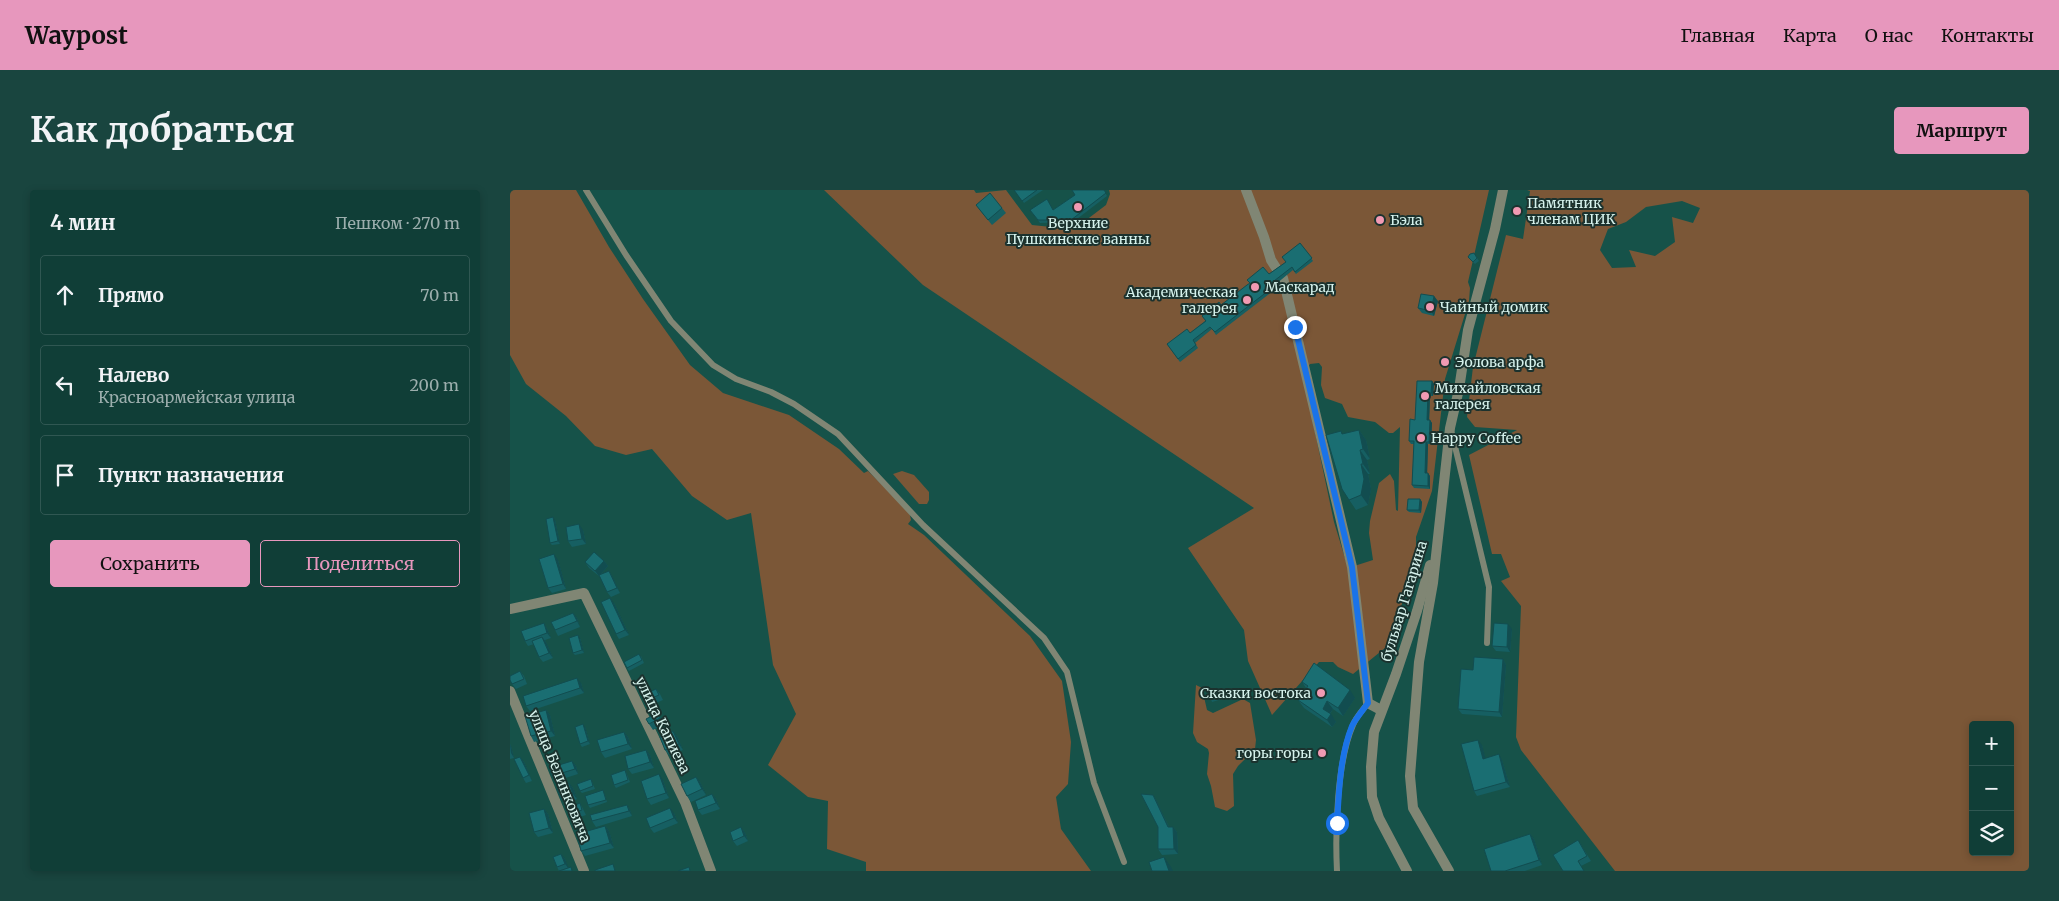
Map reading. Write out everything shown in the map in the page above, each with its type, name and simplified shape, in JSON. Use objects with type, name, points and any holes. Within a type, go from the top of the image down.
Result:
[{"type":"street","points":[[1246,190],[1271,260],[1281,275],[1352,567],[1368,703],[1382,710]]},
{"type":"street","name":"бульвар Гагарина","points":[[1450,871],[1413,808],[1410,793],[1410,776],[1419,662],[1430,607],[1450,428],[1459,389],[1468,330],[1495,229],[1503,190]]},
{"type":"street","name":"бульвар Гагарина","points":[[1407,871],[1379,818],[1372,797],[1374,732],[1417,611],[1438,536]]},
{"type":"street","name":"улица Капиева","points":[[510,610],[584,593],[685,802],[712,871]]},
{"type":"street","name":"улица Белинковича","points":[[510,691],[584,871]]},
{"type":"lane","points":[[586,190],[626,255],[671,321],[712,365],[736,379],[770,392],[794,404],[838,434],[923,524],[1044,638],[1067,672],[1094,783],[1124,862]]},
{"type":"lane","points":[[1450,428],[1489,587],[1487,643]]},
{"type":"lane","points":[[1337,871],[1339,793],[1347,743],[1353,724],[1368,703]]},
{"type":"shaded area","points":[[510,190],[576,190],[609,247],[690,365],[723,393],[789,415],[839,449],[864,473],[868,471],[909,511],[911,520],[908,524],[924,535],[1030,636],[1062,681],[1071,742],[1068,784],[1056,797],[1061,829],[1091,871],[866,871],[866,862],[827,849],[828,801],[808,797],[768,765],[796,714],[773,665],[751,513],[727,520],[692,496],[652,449],[626,455],[595,446],[566,416],[526,384],[510,355]]},
{"type":"shaded area","points":[[824,190],[974,190],[976,193],[1006,190],[1032,225],[1061,228],[1081,224],[1106,205],[1110,194],[1109,190],[1489,190],[1468,282],[1470,288],[1469,301],[1445,379],[1432,491],[1416,537],[1416,550],[1409,583],[1390,639],[1385,648],[1353,674],[1338,667],[1333,662],[1319,662],[1272,715],[1248,661],[1244,630],[1188,548],[1254,508],[923,285]],"holes":[[[1319,363],[1322,367],[1321,385],[1325,398],[1342,404],[1348,417],[1375,422],[1389,433],[1393,433],[1400,427],[1398,511],[1396,510],[1394,481],[1390,474],[1379,483],[1370,521],[1369,533],[1373,560],[1348,568],[1334,522],[1304,380],[1305,371],[1310,364]]]},
{"type":"shaded area","points":[[1527,190],[2029,190],[2029,871],[1615,871],[1521,750],[1516,737],[1521,606],[1501,581],[1510,577],[1501,554],[1492,554],[1469,455],[1517,430],[1475,427],[1467,417],[1473,367],[1506,235],[1523,239],[1530,191]],"holes":[[[1682,201],[1700,208],[1693,223],[1672,217],[1675,242],[1655,256],[1629,250],[1636,267],[1612,268],[1600,250],[1608,229],[1626,222],[1646,207]]]},
{"type":"shaded area","points":[[902,471],[914,475],[929,492],[927,504],[919,504],[893,474]]},
{"type":"shaded area","points":[[1196,685],[1202,688],[1207,710],[1213,713],[1243,699],[1250,703],[1256,740],[1255,749],[1238,766],[1233,774],[1234,806],[1227,811],[1215,807],[1207,774],[1208,749],[1197,742],[1193,733]]},
{"type":"building","name":"Верхние Пушкинские ванны","points":[[1014,190],[1037,190],[1022,201]]},
{"type":"building","name":"Верхние Пушкинские ванны","points":[[1072,190],[1104,190],[1106,193],[1071,220],[1038,220],[1030,210],[1047,199],[1053,210],[1075,195]]},
{"type":"building","points":[[990,193],[1002,208],[988,220],[976,205]]},
{"type":"building","name":"Академическая галерея","points":[[1300,243],[1312,258],[1295,272],[1292,267],[1274,281],[1277,284],[1215,332],[1210,327],[1193,340],[1196,345],[1178,359],[1167,344],[1187,329],[1190,333],[1206,321],[1202,316],[1219,302],[1221,305],[1250,283],[1247,280],[1263,267],[1269,274],[1286,262],[1282,257]]},
{"type":"building","points":[[1474,253],[1477,258],[1473,262],[1468,257]]},
{"type":"building","points":[[1421,294],[1434,296],[1431,311],[1418,308]]},
{"type":"building","name":"Happy Coffee","points":[[1417,381],[1432,381],[1431,393],[1428,393],[1427,420],[1430,420],[1429,442],[1426,442],[1425,473],[1428,473],[1428,486],[1412,485],[1414,441],[1409,441],[1410,419],[1415,420]]},
{"type":"building","points":[[1359,430],[1363,449],[1360,450],[1364,479],[1361,495],[1349,500],[1342,489],[1326,435],[1341,431],[1342,434]]},
{"type":"building","points":[[1408,499],[1420,499],[1419,510],[1407,510]]},
{"type":"building","points":[[553,517],[558,541],[550,543],[546,519]]},
{"type":"building","points":[[579,524],[582,539],[568,541],[566,527]]},
{"type":"building","points":[[594,552],[604,561],[595,571],[585,562]]},
{"type":"building","points":[[554,554],[563,584],[548,588],[539,559]]},
{"type":"building","points":[[609,571],[617,588],[607,592],[599,575]]},
{"type":"building","points":[[610,598],[625,630],[616,634],[601,602]]},
{"type":"building","points":[[573,613],[577,621],[555,630],[551,622]]},
{"type":"building","points":[[544,623],[547,633],[525,641],[521,631]]},
{"type":"building","points":[[1494,623],[1508,624],[1507,647],[1492,646]]},
{"type":"building","points":[[578,635],[582,650],[573,653],[569,638]]},
{"type":"building","points":[[542,637],[549,653],[539,657],[532,641]]},
{"type":"building","points":[[639,654],[642,660],[627,668],[624,662]]},
{"type":"building","points":[[1474,657],[1503,659],[1499,712],[1458,709],[1461,669],[1473,670]]},
{"type":"building","points":[[1314,663],[1350,690],[1338,708],[1327,701],[1323,709],[1331,714],[1327,720],[1298,700],[1308,686],[1302,682]]},
{"type":"building","points":[[520,671],[524,679],[512,684],[510,676]]},
{"type":"building","points":[[577,678],[580,688],[526,706],[523,696]]},
{"type":"building","points":[[1217,688],[1220,696],[1211,699],[1208,692]]},
{"type":"building","points":[[656,689],[659,695],[645,701],[643,695]]},
{"type":"building","points":[[546,710],[551,731],[531,736],[525,716]]},
{"type":"building","points":[[658,713],[660,718],[649,724],[646,719]]},
{"type":"building","points":[[583,724],[588,741],[580,744],[575,727]]},
{"type":"building","points":[[673,731],[679,744],[665,750],[660,737]]},
{"type":"building","points":[[624,732],[628,744],[601,752],[597,740]]},
{"type":"building","points":[[1478,740],[1483,759],[1499,754],[1506,782],[1474,791],[1461,744]]},
{"type":"building","points":[[646,750],[650,762],[628,769],[625,756]]},
{"type":"building","points":[[520,757],[529,775],[523,778],[514,759]]},
{"type":"building","points":[[572,761],[575,769],[552,776],[549,768]]},
{"type":"building","points":[[625,770],[628,780],[614,785],[611,775]]},
{"type":"building","points":[[659,774],[666,793],[647,799],[641,781]]},
{"type":"building","points":[[696,777],[702,789],[687,796],[681,784]]},
{"type":"building","points":[[591,779],[593,786],[580,791],[577,784]]},
{"type":"building","points":[[569,783],[573,794],[561,799],[557,788]]},
{"type":"building","points":[[603,790],[606,800],[588,805],[585,796]]},
{"type":"building","points":[[712,794],[716,803],[698,810],[695,801]]},
{"type":"building","points":[[1141,794],[1153,795],[1168,827],[1173,827],[1174,849],[1158,849],[1158,827]]},
{"type":"building","points":[[580,803],[582,810],[571,814],[568,808]]},
{"type":"building","points":[[627,805],[629,811],[592,821],[590,815]]},
{"type":"building","points":[[670,808],[674,818],[650,828],[646,818]]},
{"type":"building","points":[[544,809],[549,828],[534,832],[529,813]]},
{"type":"building","points":[[605,826],[610,843],[581,851],[577,834]]},
{"type":"building","points":[[741,827],[744,836],[733,841],[730,832]]},
{"type":"building","points":[[1530,834],[1539,860],[1505,871],[1491,871],[1484,849]]},
{"type":"building","points":[[1578,840],[1587,856],[1578,861],[1584,871],[1563,871],[1553,855]]},
{"type":"building","points":[[561,854],[565,864],[557,867],[553,857]]},
{"type":"building","points":[[1164,857],[1169,871],[1152,871],[1149,862]]},
{"type":"building","points":[[613,864],[615,871],[595,871],[595,870]]},
{"type":"building","points":[[571,867],[572,871],[559,871]]},
{"type":"building","points":[[689,867],[690,871],[678,871]]},
{"type":"place","name":"Верхние Пушкинские ванны","points":[[1078,207]]},
{"type":"place","name":"Памятник членам ЦИК","points":[[1517,211]]},
{"type":"place","name":"Бэла","points":[[1380,220]]},
{"type":"place","name":"Маскарад","points":[[1255,287]]},
{"type":"place","name":"Академическая галерея","points":[[1247,300]]},
{"type":"place","name":"Чайный домик","points":[[1430,307]]},
{"type":"place","name":"Эолова арфа","points":[[1445,362]]},
{"type":"place","name":"Михайловская галерея","points":[[1425,396]]},
{"type":"place","name":"Happy Coffee","points":[[1421,438]]},
{"type":"place","name":"Сказки востока","points":[[1321,693]]},
{"type":"place","name":"горы горы","points":[[1322,753]]},
{"type":"route","points":[[1295,327],[1352,567],[1360,619],[1368,703],[1353,724],[1347,743],[1339,793],[1337,823]]}]
